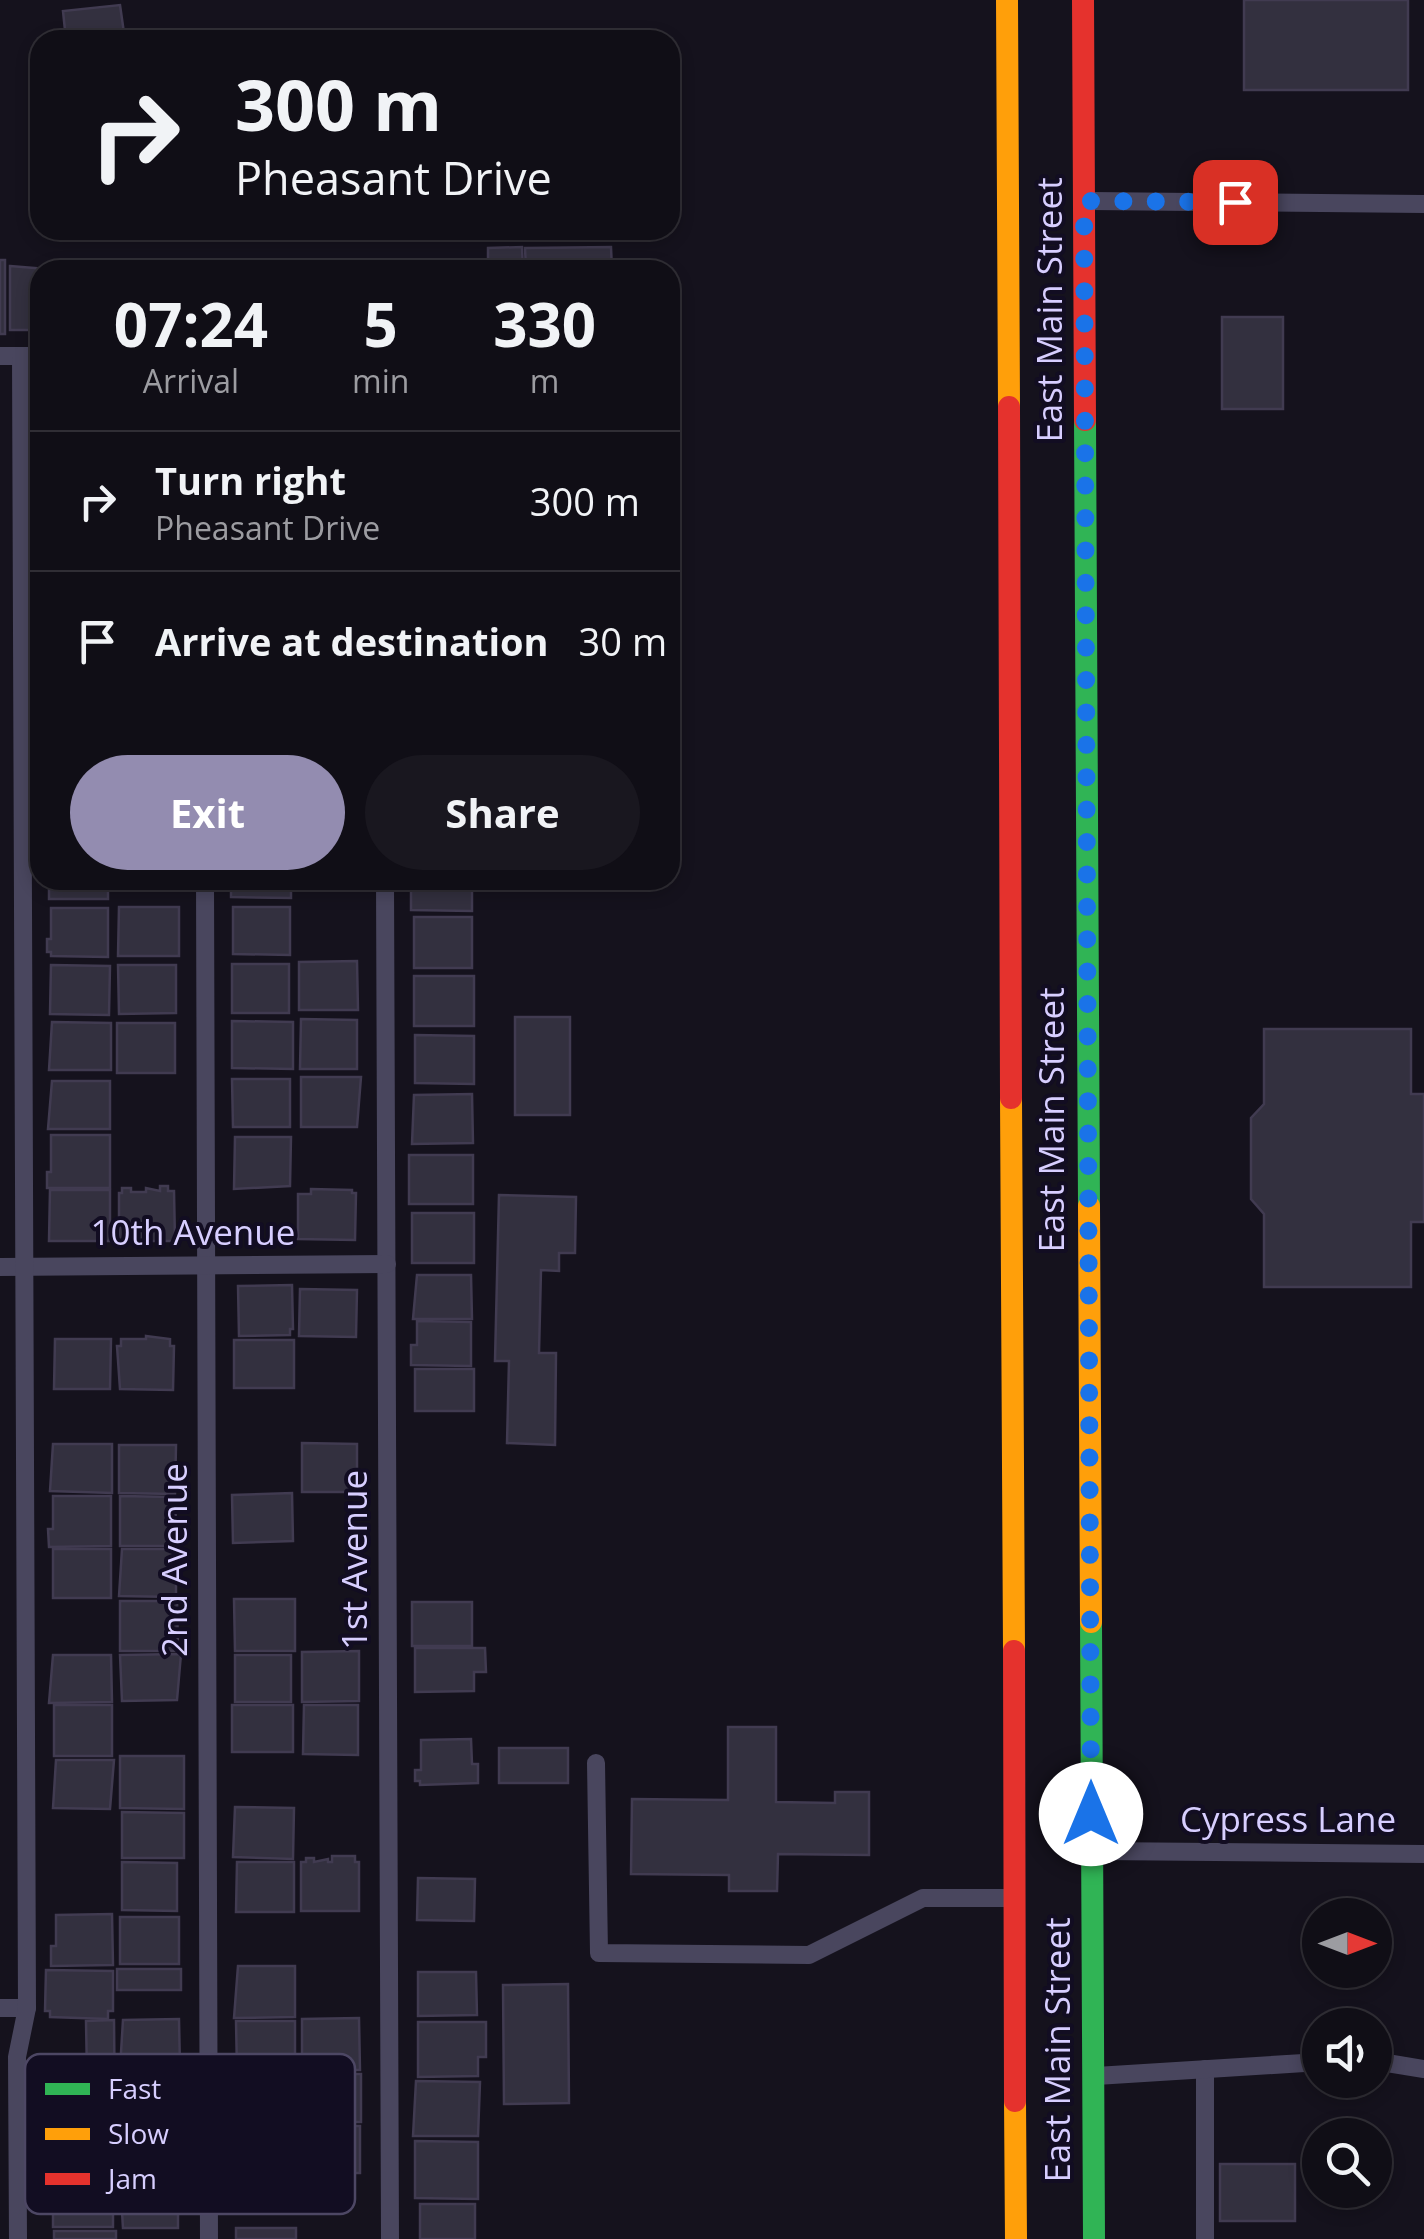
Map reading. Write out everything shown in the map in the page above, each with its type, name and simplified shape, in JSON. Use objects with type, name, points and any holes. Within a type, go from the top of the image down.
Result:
[{"type":"main road","name":"East Main Street","points":[[1006,0],[1016,2239]]},
{"type":"main road","name":"East Main Street","points":[[1083,0],[1080,1330],[1092,1851],[1094,2239]]},
{"type":"main road","points":[[1012,1331],[1042,1330]]},
{"type":"lane","points":[[1084,201],[1424,204]]},
{"type":"lane","points":[[0,356],[30,356]]},
{"type":"lane","points":[[18,2239],[16,2056],[27,2008],[24,1267],[30,486]]},
{"type":"lane","name":"2nd Avenue","points":[[205,890],[208,2054]]},
{"type":"lane","name":"1st Avenue","points":[[386,890],[390,2239]]},
{"type":"lane","name":"10th Avenue","points":[[0,1267],[386,1264]]},
{"type":"lane","points":[[596,1764],[599,1953],[809,1955],[923,1898],[1015,1898]]},
{"type":"lane","name":"Cypress Lane","points":[[1092,1851],[1424,1854]]},
{"type":"lane","points":[[0,2008],[27,2008]]},
{"type":"lane","points":[[1093,2076],[1302,2063]]},
{"type":"lane","points":[[1392,2064],[1424,2069]]},
{"type":"lane","points":[[1204,2069],[1204,2239]]},
{"type":"lane","name":"2nd Avenue","points":[[209,2214],[209,2239]]},
{"type":"building","points":[[1244,0],[1408,0],[1408,90],[1244,90]]},
{"type":"building","points":[[120,5],[124,30],[65,30],[63,11]]},
{"type":"building","points":[[522,247],[523,260],[488,260],[488,248]]},
{"type":"building","points":[[611,247],[612,260],[526,260],[525,248]]},
{"type":"building","points":[[0,260],[5,260],[5,334],[0,334]]},
{"type":"building","points":[[10,266],[30,268],[30,330],[10,330]]},
{"type":"building","points":[[1222,317],[1283,317],[1283,409],[1222,409]]},
{"type":"building","points":[[49,890],[108,890],[108,899],[49,899]]},
{"type":"building","points":[[231,890],[291,890],[291,898],[231,897]]},
{"type":"building","points":[[411,890],[472,890],[472,911],[411,910]]},
{"type":"building","points":[[119,907],[179,907],[179,956],[118,956]]},
{"type":"building","points":[[233,907],[290,907],[290,955],[233,954]]},
{"type":"building","points":[[51,908],[108,908],[108,957],[51,956],[47,939],[51,939]]},
{"type":"building","points":[[414,917],[472,917],[472,968],[414,968]]},
{"type":"building","points":[[357,961],[358,1010],[299,1010],[299,962]]},
{"type":"building","points":[[232,964],[289,964],[289,1013],[232,1013]]},
{"type":"building","points":[[51,965],[110,966],[109,1015],[50,1014]]},
{"type":"building","points":[[118,965],[176,965],[176,1013],[119,1014]]},
{"type":"building","points":[[414,976],[474,976],[474,1026],[414,1026]]},
{"type":"building","points":[[515,1017],[570,1017],[570,1115],[515,1115]]},
{"type":"building","points":[[301,1019],[357,1020],[357,1069],[300,1069]]},
{"type":"building","points":[[232,1021],[293,1022],[293,1069],[232,1068]]},
{"type":"building","points":[[52,1022],[111,1023],[111,1070],[49,1070]]},
{"type":"building","points":[[117,1023],[175,1023],[175,1073],[117,1073]]},
{"type":"building","points":[[1264,1029],[1411,1029],[1411,1094],[1424,1094],[1424,1222],[1411,1222],[1411,1287],[1264,1287],[1264,1214],[1251,1199],[1251,1118],[1264,1104]]},
{"type":"building","points":[[415,1035],[474,1036],[474,1084],[415,1083]]},
{"type":"building","points":[[301,1077],[361,1077],[357,1127],[301,1127]]},
{"type":"building","points":[[232,1079],[290,1079],[290,1127],[233,1127]]},
{"type":"building","points":[[52,1081],[110,1081],[110,1129],[48,1129]]},
{"type":"building","points":[[472,1094],[473,1143],[412,1144],[414,1095]]},
{"type":"building","points":[[51,1135],[110,1135],[110,1188],[47,1188]]},
{"type":"building","points":[[235,1137],[291,1137],[290,1186],[234,1189]]},
{"type":"building","points":[[409,1155],[473,1155],[473,1204],[409,1204]]},
{"type":"building","points":[[160,1186],[174,1191],[175,1241],[119,1241],[122,1188],[146,1192],[146,1188],[160,1191]]},
{"type":"building","points":[[311,1189],[356,1193],[355,1240],[298,1239],[298,1194],[311,1194]]},
{"type":"building","points":[[50,1190],[110,1190],[110,1241],[49,1241]]},
{"type":"building","points":[[499,1195],[576,1197],[575,1253],[559,1253],[559,1271],[541,1270],[539,1353],[556,1353],[555,1445],[507,1443],[509,1361],[495,1361]]},
{"type":"building","points":[[412,1213],[474,1213],[474,1263],[412,1263]]},
{"type":"building","points":[[417,1275],[471,1275],[472,1319],[413,1319]]},
{"type":"building","points":[[292,1285],[290,1335],[239,1336],[238,1286]]},
{"type":"building","points":[[300,1289],[357,1290],[356,1337],[299,1336]]},
{"type":"building","points":[[417,1321],[471,1322],[471,1366],[411,1365],[411,1345],[417,1345]]},
{"type":"building","points":[[55,1339],[111,1339],[110,1389],[54,1389]]},
{"type":"building","points":[[121,1339],[170,1339],[170,1346],[174,1346],[173,1390],[120,1389],[117,1346],[121,1346]]},
{"type":"building","points":[[234,1340],[294,1340],[294,1388],[234,1388]]},
{"type":"building","points":[[415,1369],[474,1369],[474,1411],[415,1411]]},
{"type":"building","points":[[302,1443],[357,1444],[357,1492],[302,1492]]},
{"type":"building","points":[[53,1444],[112,1444],[112,1493],[50,1491]]},
{"type":"building","points":[[119,1445],[176,1445],[175,1494],[119,1493]]},
{"type":"building","points":[[292,1493],[293,1541],[233,1543],[232,1495]]},
{"type":"building","points":[[53,1496],[111,1496],[111,1546],[49,1547]]},
{"type":"building","points":[[120,1496],[176,1497],[175,1546],[120,1546]]},
{"type":"building","points":[[53,1549],[111,1549],[111,1598],[53,1598]]},
{"type":"building","points":[[122,1549],[176,1549],[176,1597],[119,1596]]},
{"type":"building","points":[[234,1599],[295,1599],[295,1651],[235,1651]]},
{"type":"building","points":[[120,1601],[177,1601],[178,1651],[120,1651]]},
{"type":"building","points":[[412,1602],[472,1602],[472,1646],[412,1646]]},
{"type":"building","points":[[415,1648],[485,1648],[486,1672],[474,1672],[474,1691],[415,1692]]},
{"type":"building","points":[[359,1651],[359,1701],[302,1702],[302,1652]]},
{"type":"building","points":[[181,1654],[177,1700],[122,1701],[120,1655]]},
{"type":"building","points":[[53,1655],[111,1655],[112,1702],[49,1703]]},
{"type":"building","points":[[235,1655],[291,1655],[291,1702],[235,1702]]},
{"type":"building","points":[[54,1705],[112,1705],[112,1756],[54,1756]]},
{"type":"building","points":[[232,1705],[293,1705],[293,1752],[232,1752]]},
{"type":"building","points":[[304,1705],[358,1705],[358,1755],[303,1754]]},
{"type":"building","points":[[728,1727],[776,1727],[776,1802],[835,1803],[835,1792],[869,1792],[869,1855],[778,1854],[777,1891],[729,1891],[729,1875],[631,1874],[632,1799],[728,1800]]},
{"type":"building","points":[[471,1739],[478,1783],[420,1785],[420,1781],[415,1781],[415,1770],[421,1770],[421,1740]]},
{"type":"building","points":[[499,1748],[568,1748],[568,1783],[499,1783]]},
{"type":"building","points":[[120,1756],[184,1756],[184,1809],[120,1808]]},
{"type":"building","points":[[56,1760],[114,1760],[110,1809],[53,1808]]},
{"type":"building","points":[[235,1807],[294,1808],[293,1859],[233,1857]]},
{"type":"building","points":[[122,1812],[184,1813],[184,1858],[122,1858]]},
{"type":"building","points":[[332,1856],[355,1856],[355,1862],[359,1862],[359,1911],[301,1911],[301,1862],[314,1858],[314,1862],[332,1862]]},
{"type":"building","points":[[122,1862],[177,1863],[177,1911],[122,1910]]},
{"type":"building","points":[[237,1862],[294,1862],[294,1912],[236,1912]]},
{"type":"building","points":[[418,1878],[475,1879],[474,1921],[417,1920]]},
{"type":"building","points":[[112,1914],[113,1965],[51,1966],[51,1946],[56,1946],[56,1915]]},
{"type":"building","points":[[120,1917],[179,1917],[179,1964],[120,1964]]},
{"type":"building","points":[[238,1966],[295,1966],[295,2017],[234,2018]]},
{"type":"building","points":[[117,1969],[181,1969],[181,1990],[117,1990]]},
{"type":"building","points":[[46,1970],[113,1971],[113,2011],[108,2011],[108,2019],[50,2017],[50,2011],[45,2011]]},
{"type":"building","points":[[418,1972],[476,1972],[477,2015],[418,2016]]},
{"type":"building","points":[[568,1984],[569,2103],[504,2104],[503,1985]]},
{"type":"building","points":[[359,2018],[360,2070],[355,2070],[355,2054],[302,2054],[302,2019]]},
{"type":"building","points":[[179,2019],[180,2054],[121,2054],[123,2020]]},
{"type":"building","points":[[114,2020],[114,2054],[87,2054],[86,2021]]},
{"type":"building","points":[[236,2021],[295,2021],[295,2054],[237,2054]]},
{"type":"building","points":[[418,2022],[486,2022],[486,2057],[478,2057],[478,2076],[418,2077]]},
{"type":"building","points":[[355,2074],[361,2074],[361,2122],[355,2122]]},
{"type":"building","points":[[416,2081],[480,2082],[478,2136],[413,2136]]},
{"type":"building","points":[[355,2126],[360,2126],[360,2173],[355,2173]]},
{"type":"building","points":[[415,2141],[478,2142],[478,2199],[415,2198]]},
{"type":"building","points":[[1220,2164],[1295,2164],[1295,2221],[1220,2221]]},
{"type":"building","points":[[420,2204],[475,2204],[475,2239],[420,2239]]},
{"type":"building","points":[[53,2214],[113,2214],[113,2227],[53,2227]]},
{"type":"building","points":[[122,2214],[178,2214],[178,2228],[123,2228]]},
{"type":"building","points":[[236,2228],[296,2228],[296,2239],[236,2239]]},
{"type":"building","points":[[54,2231],[116,2231],[116,2239],[54,2239]]},
{"type":"traffic: fast","points":[[1085,420],[1089,1206]]},
{"type":"traffic: fast","points":[[1091,1622],[1094,2239]]},
{"type":"traffic: slow","points":[[1007,0],[1009,407]]},
{"type":"traffic: slow","points":[[1011,1098],[1014,1651]]},
{"type":"traffic: slow","points":[[1089,1206],[1091,1622]]},
{"type":"traffic: slow","points":[[1015,2101],[1016,2239]]},
{"type":"traffic: jam","points":[[1083,0],[1085,420]]},
{"type":"traffic: jam","points":[[1009,407],[1011,1098]]},
{"type":"traffic: jam","points":[[1014,1651],[1015,2101]]},
{"type":"route","points":[[1091,1814],[1084,201],[1235,202]]}]
